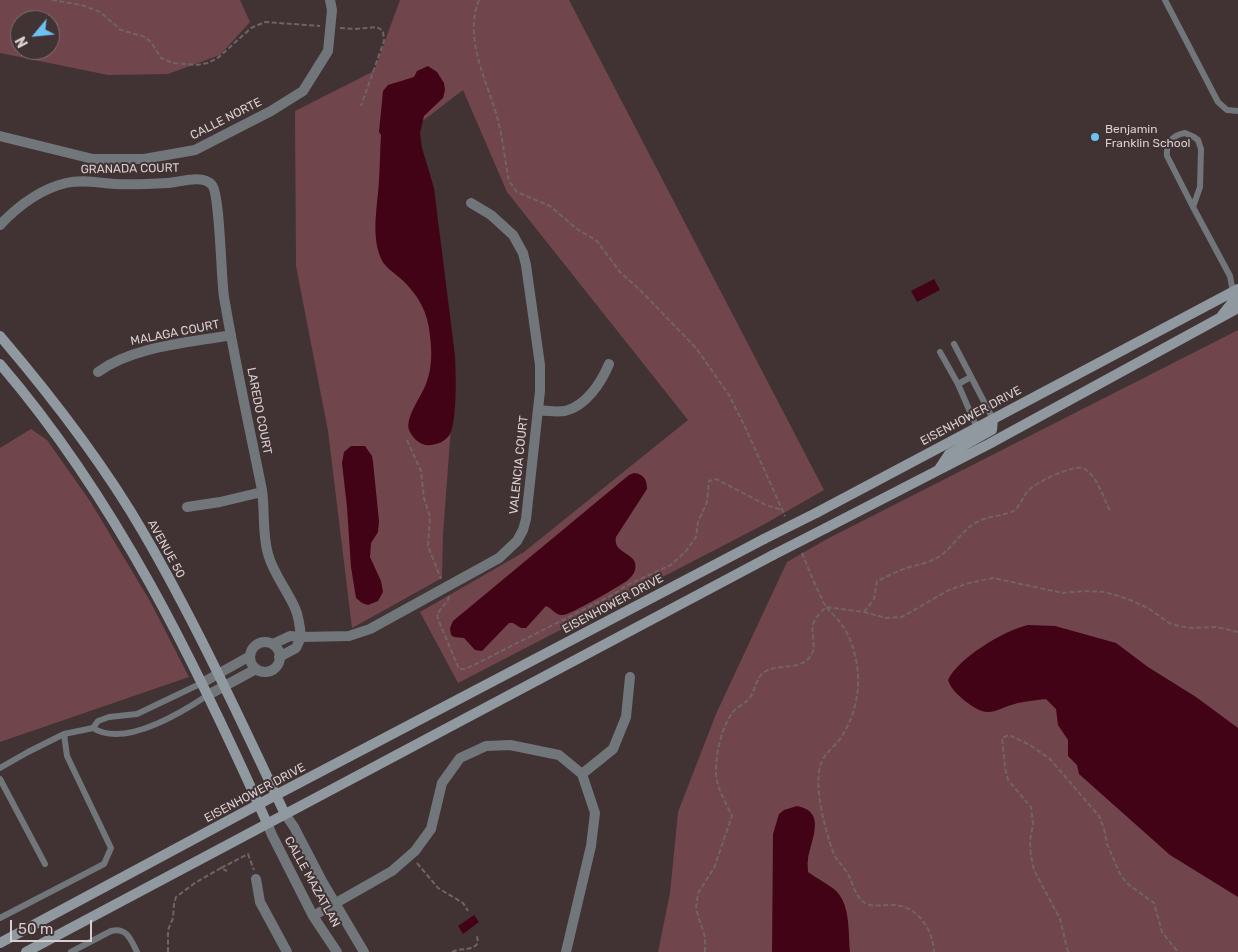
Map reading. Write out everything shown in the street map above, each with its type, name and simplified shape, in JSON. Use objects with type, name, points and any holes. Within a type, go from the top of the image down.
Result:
[{"type":"main road","points":[[1220,318],[1234,300],[1236,290]]},
{"type":"main road","name":"EISENHOWER DRIVE","points":[[0,943],[276,795],[816,513],[1236,290]]},
{"type":"main road","points":[[26,952],[773,555],[989,444],[1238,308]]},
{"type":"main road","name":"AVENUE 50","points":[[0,336],[32,374],[116,490],[156,557],[218,674],[285,814]]},
{"type":"main road","points":[[0,364],[43,419],[126,541],[202,683],[267,823]]},
{"type":"main road","points":[[938,470],[949,454],[992,430],[993,419]]},
{"type":"street","name":"CALLE NORTE","points":[[0,136],[93,159],[144,159],[195,150],[271,111],[303,91],[328,50],[332,10],[330,0]]},
{"type":"street","name":"GRANADA COURT","points":[[0,225],[11,213],[27,201],[66,183],[83,181],[117,184],[168,183],[194,179],[205,181],[212,185]]},
{"type":"street","name":"LAREDO COURT","points":[[212,185],[216,193],[218,205],[224,296],[262,492],[268,555],[295,608],[301,637]]},
{"type":"street","name":"VALENCIA COURT","points":[[202,683],[250,656],[253,647],[257,644],[266,642],[273,644],[290,636],[333,637],[359,633],[370,629],[498,558],[517,541],[526,519],[538,410],[540,364],[537,334],[523,254],[513,235],[504,226],[491,215],[471,203]]},
{"type":"street","name":"MALAGA COURT","points":[[98,372],[109,364],[128,355],[232,335]]},
{"type":"street","points":[[538,410],[563,411],[574,408],[597,388],[609,364]]},
{"type":"street","points":[[186,508],[262,492]]},
{"type":"street","points":[[279,657],[296,648],[301,637]]},
{"type":"street","points":[[208,695],[256,669],[271,670],[278,664],[279,657],[278,650],[273,644]]},
{"type":"street","points":[[250,656],[256,669]]},
{"type":"street","points":[[582,774],[614,749],[626,717],[630,677]]},
{"type":"street","points":[[313,916],[392,871],[415,852],[431,829],[442,783],[460,758],[486,746],[510,746],[558,755],[582,774],[596,813],[591,846],[566,952]]},
{"type":"street","points":[[285,814],[335,903]]},
{"type":"street","name":"CALLE MAZATLAN","points":[[267,823],[313,916],[337,952]]},
{"type":"street","points":[[256,879],[260,902],[287,952]]},
{"type":"street","name":"CALLE MAZATLAN","points":[[335,903],[364,952]]},
{"type":"lane","points":[[1165,0],[1218,102],[1227,110],[1238,111]]},
{"type":"lane","points":[[1193,207],[1200,187],[1201,150],[1194,137],[1180,134],[1168,144],[1168,156],[1193,207],[1230,276],[1236,290]]},
{"type":"lane","points":[[954,344],[993,419]]},
{"type":"lane","points":[[940,352],[958,384],[977,428]]},
{"type":"lane","points":[[958,384],[971,377]]},
{"type":"lane","points":[[0,768],[64,734],[93,728],[98,721],[109,717],[137,714],[202,683]]},
{"type":"lane","points":[[93,728],[101,733],[124,733],[153,726],[186,710],[208,695]]},
{"type":"lane","points":[[0,918],[104,864],[111,848],[67,756],[64,734]]},
{"type":"lane","points":[[0,779],[45,864]]},
{"type":"lane","points":[[71,952],[111,931],[118,930],[128,934],[137,952]]},
{"type":"path","points":[[52,0],[82,5],[100,12],[121,30],[145,37],[151,42],[161,58],[172,63],[196,65],[208,63],[219,57],[251,28],[265,22],[355,29],[377,27],[382,31],[384,41],[361,106]]},
{"type":"path","points":[[479,0],[475,8],[475,38],[483,73],[497,118],[509,181],[512,187],[522,196],[550,206],[577,228],[597,241],[620,272],[696,348],[729,395],[786,519]]},
{"type":"path","points":[[407,440],[421,471],[424,498],[430,517],[428,546],[449,594],[448,600],[437,614],[438,619],[459,669],[466,669],[614,594],[627,585],[672,566],[686,551],[696,536],[698,522],[707,502],[709,481],[716,479],[766,505],[782,510]]},
{"type":"path","points":[[864,612],[874,599],[877,582],[900,570],[925,564],[939,557],[951,548],[962,534],[976,522],[990,516],[1016,510],[1022,498],[1031,488],[1073,468],[1082,468],[1090,472],[1110,511]]},
{"type":"path","points":[[798,545],[826,607],[842,625],[854,648],[858,674],[858,701],[852,716],[839,739],[821,764],[822,816],[834,854],[847,873],[859,898],[865,903],[871,905],[904,906],[915,912],[932,935],[934,952]]},
{"type":"path","points":[[826,607],[864,612],[886,618],[902,617],[949,590],[993,578],[1063,593],[1105,592],[1148,608],[1179,626],[1191,628],[1216,627],[1238,632]]},
{"type":"path","points":[[706,952],[705,937],[696,909],[698,893],[714,868],[732,816],[717,779],[718,750],[723,730],[734,711],[750,699],[756,680],[765,672],[776,668],[794,666],[807,661],[814,652],[814,622],[826,607]]},
{"type":"path","points":[[1068,952],[1060,919],[1034,870],[1030,841],[1033,824],[1031,807],[1008,780],[1004,768],[1002,738],[1008,734],[1030,745],[1050,759],[1099,816],[1104,829],[1106,844],[1121,876],[1129,885],[1154,903],[1162,932],[1178,952]]},
{"type":"path","points":[[168,952],[168,930],[173,918],[176,897],[195,883],[248,854],[256,879]]},
{"type":"path","points":[[409,856],[426,872],[438,888],[463,904],[468,911]]},
{"type":"path","points":[[221,868],[227,872]]},
{"type":"path","points":[[452,952],[457,949],[470,950],[475,947],[478,943],[477,936]]},
{"type":"shaded area","points":[[0,0],[240,0],[250,22],[220,55],[168,74],[108,75],[34,60],[60,60],[60,10],[10,10],[10,55],[0,53]]},
{"type":"shaded area","points":[[400,0],[569,0],[824,490],[763,525],[458,683],[420,612],[524,552],[688,420],[507,192],[463,90],[416,126],[438,218],[454,386],[443,535],[442,578],[352,628],[328,431],[296,266],[295,111],[374,71]]},
{"type":"shaded area","points":[[428,66],[437,72],[444,83],[445,90],[443,98],[424,116],[420,133],[422,148],[434,188],[455,356],[456,384],[451,432],[444,441],[425,445],[412,435],[408,424],[429,376],[431,347],[429,327],[421,304],[412,290],[381,260],[377,247],[375,228],[381,135],[379,132],[383,91],[388,85],[414,77],[417,71]]},
{"type":"shaded area","points":[[934,279],[940,290],[917,302],[911,291]]},
{"type":"shaded area","points":[[1238,330],[1238,952],[658,952],[670,893],[678,812],[716,714],[787,562],[827,539]]},
{"type":"shaded area","points":[[31,429],[47,440],[90,501],[150,601],[189,677],[0,742],[0,448]]},
{"type":"shaded area","points":[[351,446],[365,446],[372,456],[373,462],[379,521],[378,532],[371,543],[370,557],[381,581],[383,592],[378,601],[368,605],[356,598],[351,567],[342,463],[344,452]]},
{"type":"shaded area","points":[[634,473],[644,478],[647,489],[616,537],[618,547],[634,560],[635,570],[628,580],[567,614],[558,614],[546,606],[526,628],[509,623],[482,651],[475,650],[464,638],[451,635],[450,628],[453,621],[629,475]]},
{"type":"shaded area","points":[[1028,625],[1055,626],[1116,643],[1238,728],[1238,897],[1170,855],[1079,774],[1077,765],[1068,756],[1068,740],[1058,725],[1056,709],[1046,699],[1018,703],[986,712],[973,707],[953,689],[948,680],[961,663],[995,639]]},
{"type":"shaded area","points":[[797,806],[806,809],[812,814],[815,821],[808,872],[834,889],[843,902],[848,918],[850,952],[772,952],[773,834],[779,814],[784,810]]},
{"type":"shaded area","points":[[474,915],[479,922],[463,934],[458,926]]},
{"type":"place","name":"Benjamin Franklin School","points":[[1095,137]]}]
